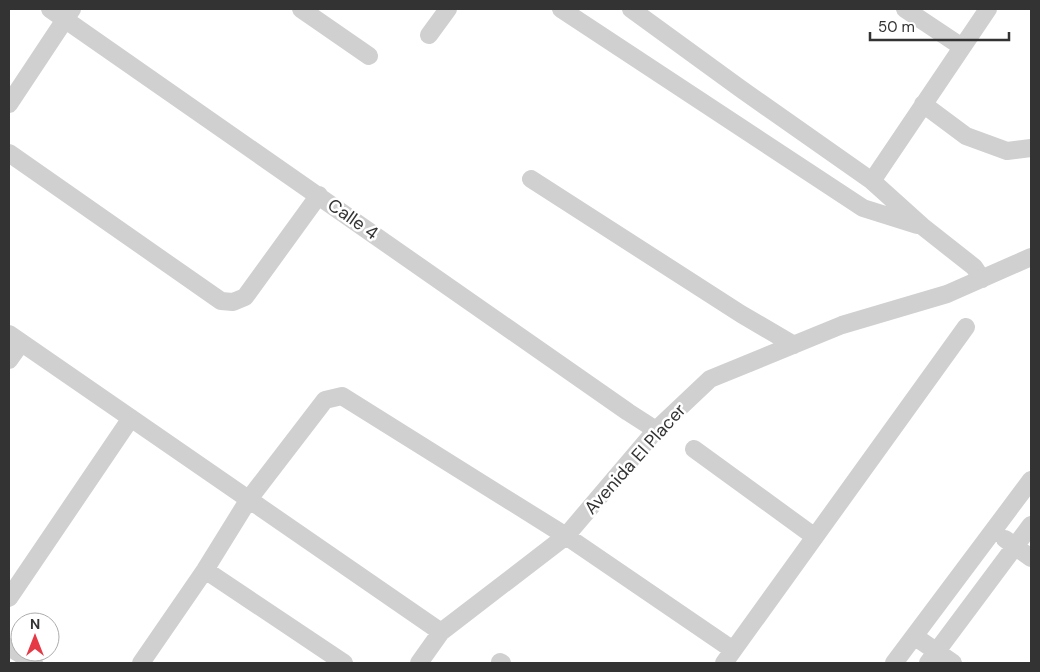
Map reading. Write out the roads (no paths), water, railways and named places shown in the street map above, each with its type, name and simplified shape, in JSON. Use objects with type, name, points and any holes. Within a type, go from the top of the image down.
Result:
[{"type":"street","name":"Calle 4","points":[[50,9],[68,14],[319,195],[656,430]]},
{"type":"street","points":[[301,9],[370,56]]},
{"type":"street","points":[[429,35],[448,9]]},
{"type":"street","points":[[561,9],[863,208],[922,226]]},
{"type":"street","points":[[631,9],[741,89],[872,180],[922,226],[974,267],[982,279]]},
{"type":"street","points":[[906,9],[962,47]]},
{"type":"street","points":[[872,180],[988,9]]},
{"type":"street","points":[[9,104],[68,14]]},
{"type":"street","points":[[923,104],[966,136],[1007,151],[1031,148]]},
{"type":"street","points":[[9,153],[221,301],[233,302],[245,297],[319,195]]},
{"type":"street","points":[[531,179],[741,314],[794,345]]},
{"type":"street","name":"Avenida El Placer","points":[[419,663],[441,632],[566,536],[656,430],[710,379],[842,325],[947,294],[1031,257]]},
{"type":"street","points":[[141,663],[205,570],[249,500],[324,400],[342,396],[566,536],[728,657],[966,327]]},
{"type":"street","points":[[9,360],[15,338],[441,632]]},
{"type":"street","points":[[9,598],[131,418]]},
{"type":"street","points":[[694,449],[815,537]]},
{"type":"street","points":[[894,663],[1031,480]]},
{"type":"street","points":[[933,657],[1031,525]]},
{"type":"street","points":[[993,530],[1031,558]]},
{"type":"street","points":[[205,570],[344,663]]},
{"type":"street","points":[[914,636],[933,657],[953,663]]},
{"type":"street","points":[[9,647],[34,663]]}]
